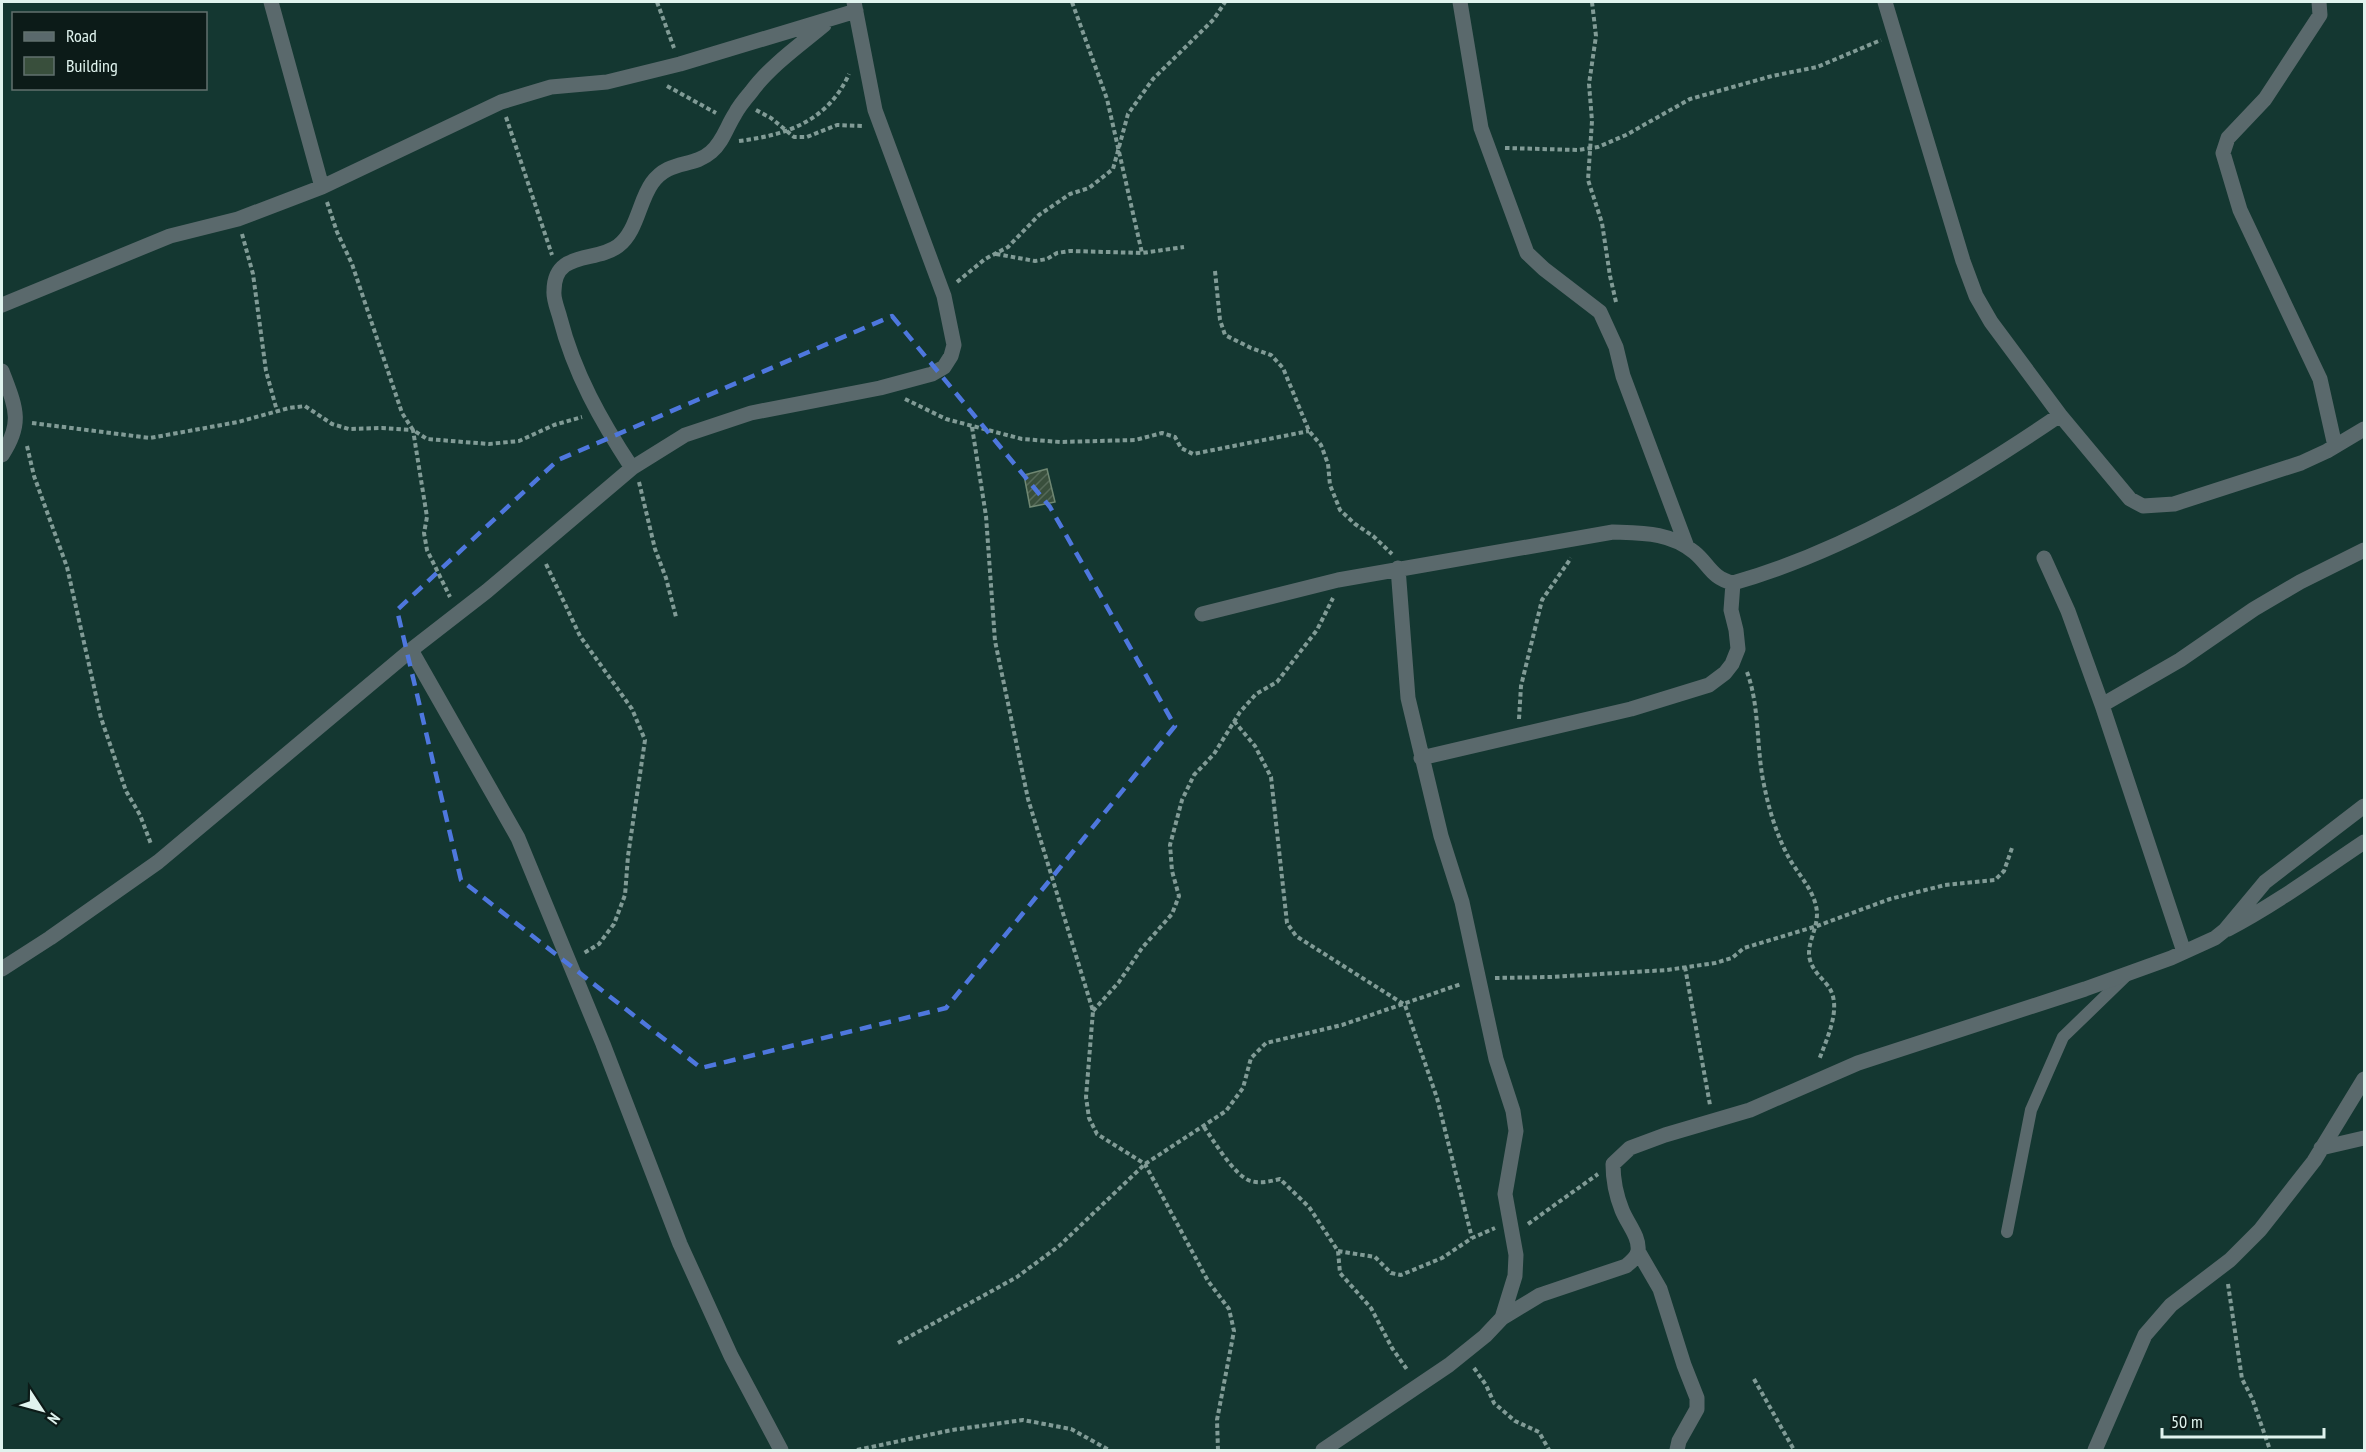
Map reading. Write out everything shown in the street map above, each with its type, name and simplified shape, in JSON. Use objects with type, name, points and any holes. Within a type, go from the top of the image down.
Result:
[{"type":"street","points":[[271,2],[322,187]]},
{"type":"street","points":[[1460,2],[1479,117],[1527,253],[1600,312],[1614,341],[1623,376],[1687,547]]},
{"type":"street","points":[[1885,2],[1963,261],[1976,296],[1992,322],[2060,415],[2130,499],[2143,506],[2174,504],[2301,463],[2364,429]]},
{"type":"street","points":[[2319,2],[2320,15],[2265,99],[2228,138],[2223,153],[2240,210],[2312,357],[2320,379],[2335,446]]},
{"type":"street","points":[[2,305],[170,236],[238,219],[322,187],[501,102],[551,87],[607,82],[680,64],[831,19],[855,6],[875,110],[944,296],[954,345],[951,356],[944,367],[932,374],[880,388],[751,413],[685,435],[632,468],[158,862],[2,969]]},
{"type":"street","points":[[632,468],[601,420],[585,388],[564,333],[554,291],[558,273],[566,263],[617,246],[633,224],[652,183],[664,170],[679,163],[702,158],[712,152],[753,89],[831,19]]},
{"type":"street","points":[[2,371],[16,426],[2,455]]},
{"type":"street","points":[[1202,614],[1338,580],[1613,532],[1654,533],[1687,547],[1696,554],[1709,571],[1724,581],[1733,583],[1820,552],[1890,518],[2012,448],[2060,415]]},
{"type":"street","points":[[2102,705],[2180,660],[2231,623],[2272,598],[2364,550]]},
{"type":"street","points":[[2044,558],[2068,611],[2102,705],[2184,952]]},
{"type":"street","points":[[1401,568],[1408,698],[1441,836],[1462,902],[1496,1059],[1513,1111],[1516,1131],[1505,1194],[1516,1255],[1515,1276],[1502,1318]]},
{"type":"street","points":[[1421,758],[1631,709],[1709,685],[1725,674],[1738,649],[1731,610],[1733,583]]},
{"type":"street","points":[[411,650],[518,838],[603,1044],[680,1244],[731,1356],[781,1450]]},
{"type":"street","points":[[2225,930],[2265,882],[2364,806]]},
{"type":"street","points":[[1677,1450],[1679,1441],[1697,1409],[1697,1398],[1660,1289],[1638,1251],[1637,1241],[1623,1212],[1613,1180],[1613,1164],[1630,1148],[1665,1135],[1750,1110],[1858,1063],[2085,989],[2184,952],[2215,938],[2225,930],[2288,895],[2364,842]]},
{"type":"street","points":[[2095,1450],[2145,1335],[2171,1305],[2230,1260],[2260,1230],[2321,1148],[2364,1079]]},
{"type":"street","points":[[2321,1148],[2364,1138]]},
{"type":"street","points":[[1323,1450],[1461,1355],[1485,1336],[1502,1318],[1540,1295],[1626,1266],[1638,1251]]},
{"type":"lane","points":[[2007,1232],[2031,1110],[2063,1037],[2129,973]]},
{"type":"path","points":[[657,2],[680,64]]},
{"type":"path","points":[[1072,2],[1107,99],[1142,253]]},
{"type":"path","points":[[944,296],[985,259],[1008,247],[1039,215],[1070,194],[1089,188],[1113,169],[1128,114],[1153,80],[1214,19],[1225,2]]},
{"type":"path","points":[[1592,2],[1596,36],[1589,84],[1592,121],[1587,180],[1602,223],[1610,276],[1619,312],[1619,329],[1614,341]]},
{"type":"path","points":[[1489,147],[1589,149],[1598,147],[1626,135],[1690,99],[1772,76],[1817,67],[1895,35]]},
{"type":"path","points":[[718,144],[787,133],[824,111],[843,87],[862,46]]},
{"type":"path","points":[[644,73],[719,115],[758,110],[794,137],[807,137],[837,125],[882,127]]},
{"type":"path","points":[[501,102],[558,273]]},
{"type":"path","points":[[322,187],[337,232],[352,264],[402,413],[413,430],[426,439],[489,444],[519,441],[579,416],[601,420]]},
{"type":"path","points":[[238,219],[253,273],[266,371],[277,411]]},
{"type":"path","points":[[995,254],[1035,261],[1070,251],[1142,253],[1184,247]]},
{"type":"path","points":[[1215,271],[1220,320],[1225,335],[1271,355],[1283,368],[1310,431],[1321,445],[1328,464],[1330,485],[1340,510],[1354,524],[1373,536],[1401,568]]},
{"type":"path","points":[[880,388],[946,419],[1022,439],[1060,442],[1135,440],[1162,433],[1175,437],[1181,448],[1193,454],[1310,431]]},
{"type":"path","points":[[16,426],[118,432],[150,438],[238,422],[305,406],[332,424],[349,429],[413,430]]},
{"type":"path","points":[[16,426],[28,448],[34,476],[67,567],[101,718],[126,791],[140,815],[158,862]]},
{"type":"path","points":[[972,427],[986,516],[995,641],[1028,799],[1093,1011],[1086,1097],[1089,1118],[1097,1134],[1145,1164],[1208,1281],[1229,1309],[1234,1331],[1217,1420],[1218,1450]]},
{"type":"path","points":[[413,430],[427,517],[424,533],[427,550],[436,572],[459,613]]},
{"type":"path","points":[[632,468],[642,487],[655,549],[666,578],[676,617]]},
{"type":"path","points":[[1518,735],[1521,686],[1542,600],[1588,536]]},
{"type":"path","points":[[538,547],[580,636],[632,708],[645,740],[628,856],[625,896],[614,924],[599,944],[569,962]]},
{"type":"path","points":[[1093,1011],[1119,982],[1142,948],[1172,914],[1179,896],[1172,872],[1170,845],[1182,800],[1194,775],[1214,753],[1234,721],[1256,694],[1277,682],[1317,630],[1330,606],[1338,580]]},
{"type":"path","points":[[1738,649],[1752,688],[1764,785],[1773,821],[1789,859],[1815,904],[1817,926],[1809,948],[1809,958],[1816,974],[1829,987],[1834,999],[1833,1018],[1811,1083]]},
{"type":"path","points":[[1234,721],[1255,746],[1271,777],[1287,923],[1296,936],[1405,1005],[1437,1098],[1472,1238]]},
{"type":"path","points":[[898,1343],[1017,1277],[1051,1252],[1145,1164],[1227,1111],[1243,1088],[1251,1058],[1266,1043],[1342,1025],[1478,978],[1551,977],[1715,963],[1732,958],[1744,948],[1817,926],[1890,899],[1945,885],[1995,880],[2004,871],[2012,848]]},
{"type":"path","points":[[1685,967],[1713,1120]]},
{"type":"path","points":[[1204,1127],[1239,1174],[1250,1181],[1261,1183],[1280,1179],[1309,1207],[1338,1251],[1340,1273],[1371,1308],[1405,1369],[1421,1384]]},
{"type":"path","points":[[1338,1251],[1375,1257],[1391,1273],[1401,1275],[1442,1258],[1472,1238],[1511,1229],[1613,1164]]},
{"type":"path","points":[[2230,1260],[2227,1291],[2242,1379],[2256,1408],[2270,1450]]},
{"type":"path","points":[[1461,1355],[1477,1371],[1494,1403],[1503,1412],[1539,1432],[1549,1450]]},
{"type":"path","points":[[1754,1378],[1794,1450]]},
{"type":"path","points":[[857,1450],[952,1430],[1023,1420],[1071,1428],[1109,1450]]},
{"type":"highlighted area","points":[[892,316],[1050,507],[1175,726],[946,1008],[701,1068],[461,880],[397,610],[558,460]]},
{"type":"building","points":[[1047,469],[1055,502],[1030,507],[1024,475]]}]
